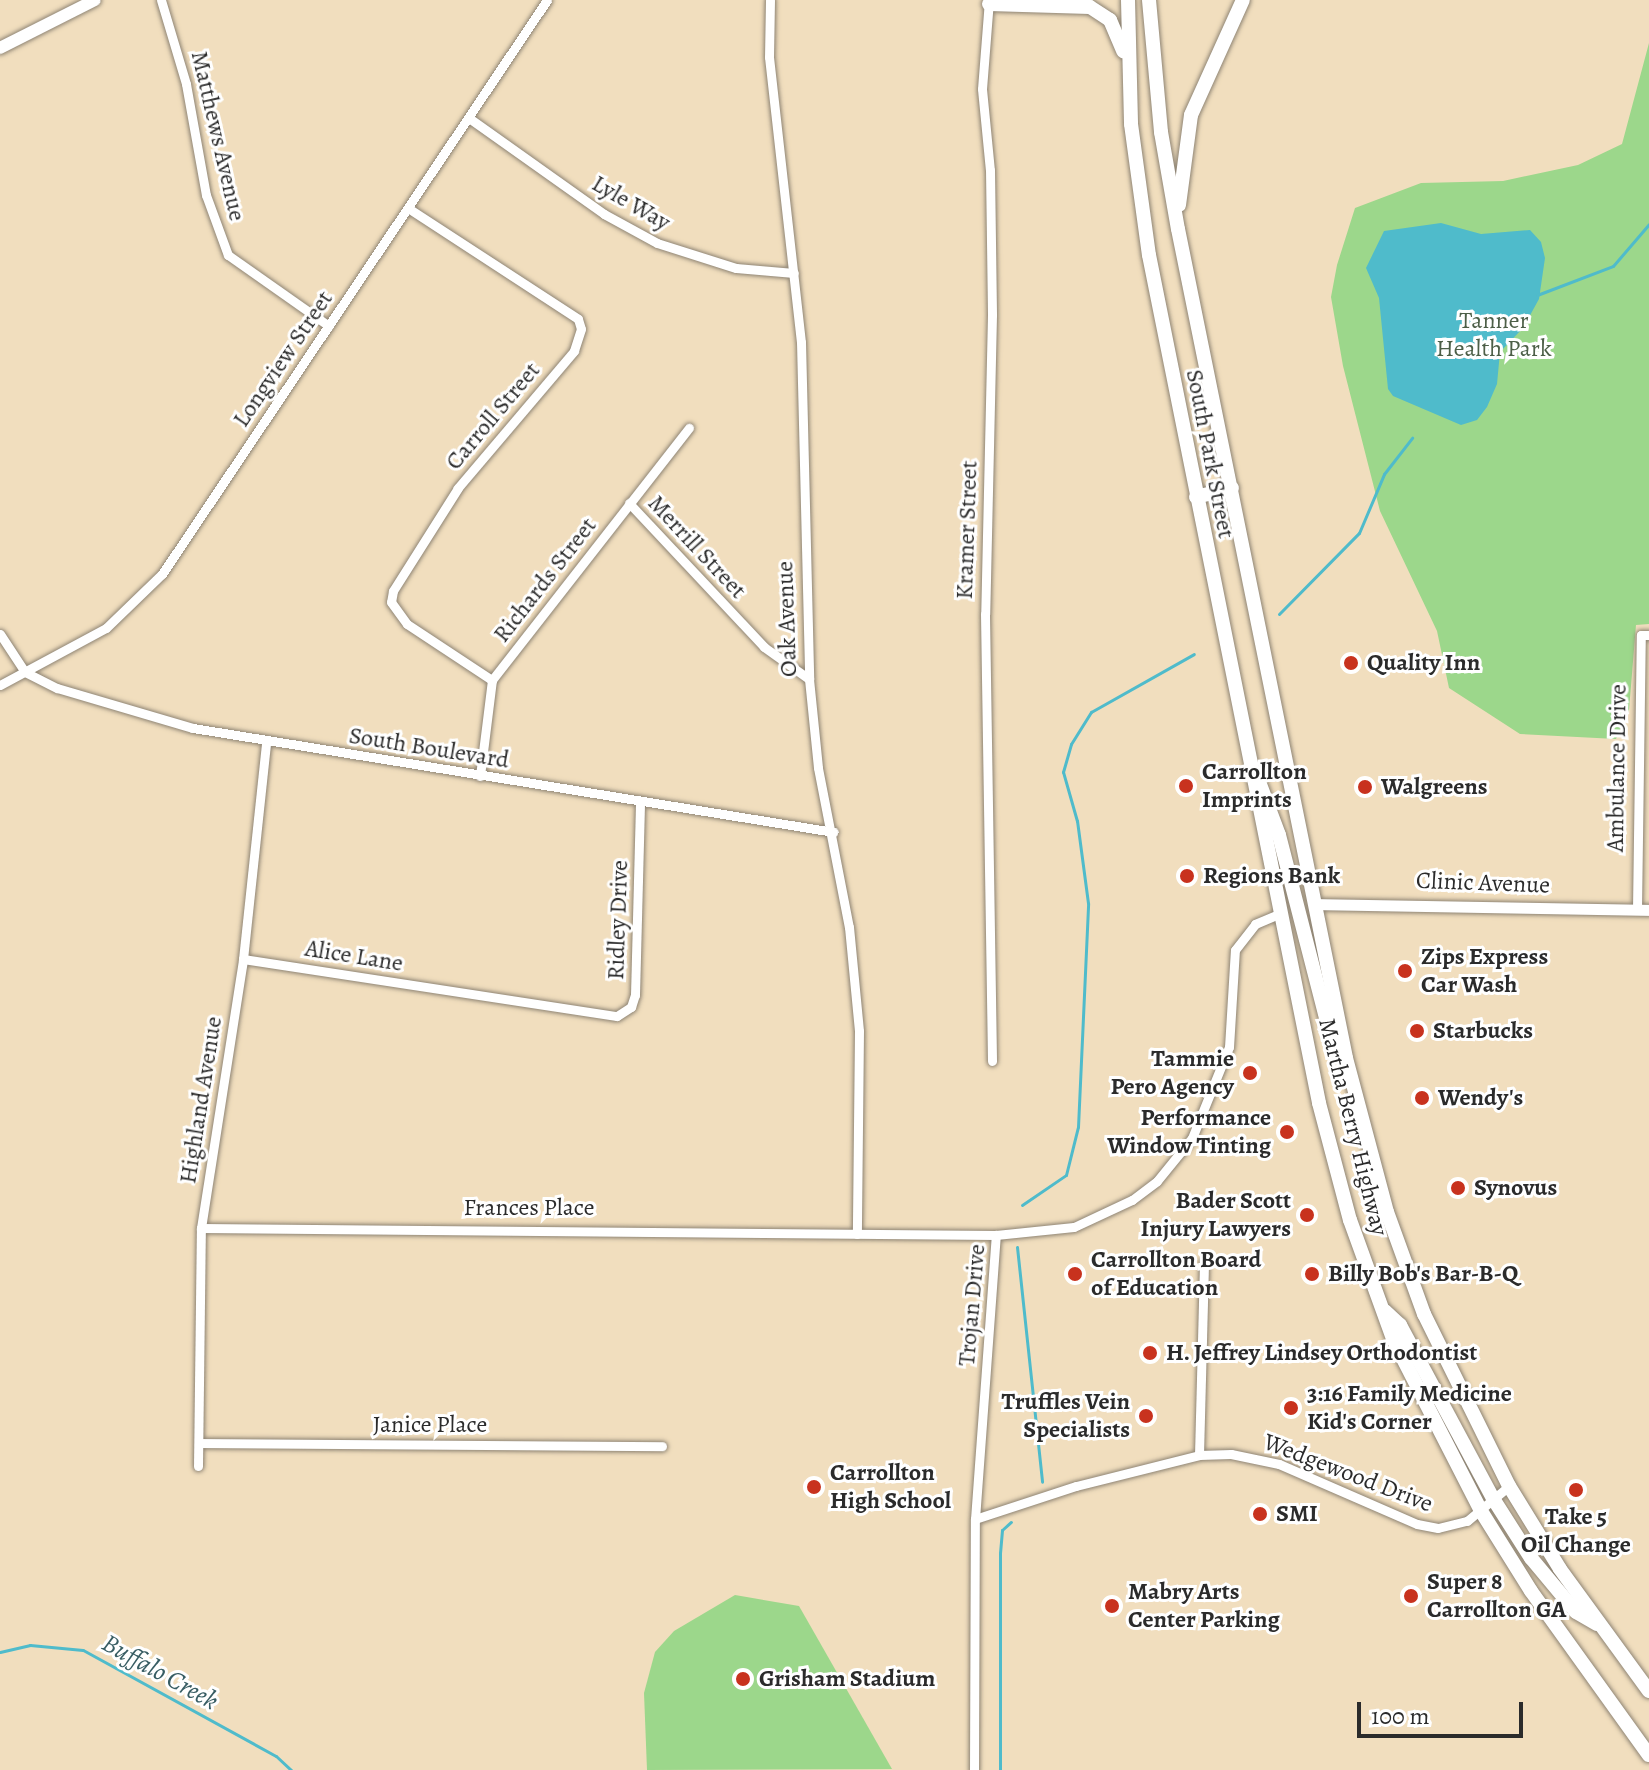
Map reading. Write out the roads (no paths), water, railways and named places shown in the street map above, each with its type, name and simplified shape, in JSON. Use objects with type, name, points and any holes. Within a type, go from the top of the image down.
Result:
[{"type":"main road","points":[[0,48],[95,0]]},
{"type":"main road","name":"South Park Street","points":[[1128,0],[1128,65],[1136,183],[1281,913]]},
{"type":"main road","name":"South Park Street","points":[[1149,0],[1159,117],[1178,229],[1316,904]]},
{"type":"main road","points":[[1178,229],[1191,115],[1243,0]]},
{"type":"main road","points":[[989,2],[1090,7],[1115,28],[1128,65]]},
{"type":"main road","points":[[1196,497],[1232,488]]},
{"type":"main road","points":[[1250,765],[1268,798],[1328,1026],[1345,1054]]},
{"type":"main road","points":[[1281,913],[1316,904]]},
{"type":"main road","name":"Martha Berry Highway","points":[[1316,904],[1345,1054],[1387,1212],[1424,1314],[1509,1486],[1602,1627],[1649,1691]]},
{"type":"main road","name":"Martha Berry Highway","points":[[1281,913],[1336,1170],[1382,1308],[1423,1403],[1481,1511],[1531,1591],[1649,1755]]},
{"type":"main road","points":[[1382,1308],[1400,1325],[1494,1500],[1556,1589],[1576,1612],[1602,1627]]},
{"type":"street","name":"Matthews Avenue","points":[[161,0],[186,84],[206,195],[228,255],[329,326]]},
{"type":"street","name":"Longview Street","points":[[0,685],[106,628],[162,574],[547,0]]},
{"type":"street","name":"Oak Avenue","points":[[770,0],[769,57],[801,342],[809,679],[818,768],[834,832],[859,1031],[857,1234]]},
{"type":"street","name":"Kramer Street","points":[[989,2],[982,89],[990,170],[992,286],[985,614],[992,1061]]},
{"type":"street","name":"Lyle Way","points":[[469,118],[604,214],[657,243],[736,268],[794,273]]},
{"type":"street","name":"Carroll Street","points":[[408,208],[578,319],[581,329],[574,351],[458,488],[393,591],[391,602],[407,624],[492,680]]},
{"type":"street","name":"Richards Street","points":[[492,680],[689,428]]},
{"type":"street","name":"Merrill Street","points":[[629,503],[764,647],[809,679]]},
{"type":"street","points":[[0,634],[25,672]]},
{"type":"street","name":"Ambulance Drive","points":[[1643,910],[1641,635],[1649,635]]},
{"type":"street","name":"South Boulevard","points":[[25,672],[111,705],[266,742],[834,832]]},
{"type":"street","points":[[480,776],[492,680]]},
{"type":"street","name":"Highland Avenue","points":[[198,1466],[201,1228],[243,959],[266,742]]},
{"type":"street","name":"Ridley Drive","points":[[459,993],[617,1016],[631,1007],[638,959],[640,802]]},
{"type":"street","name":"Clinic Avenue","points":[[1316,904],[1643,910]]},
{"type":"street","name":"Trojan Drive","points":[[974,1770],[975,1519],[996,1235],[1043,1234],[1103,1216],[1157,1181],[1179,1156],[1203,1118],[1229,1047],[1235,950],[1255,924],[1281,913]]},
{"type":"street","name":"Alice Lane","points":[[243,959],[459,993]]},
{"type":"street","name":"Frances Place","points":[[201,1228],[996,1235]]},
{"type":"street","points":[[1199,1455],[1204,1262]]},
{"type":"street","name":"Janice Place","points":[[199,1443],[662,1446]]},
{"type":"street","name":"Wedgewood Drive","points":[[975,1519],[1076,1486],[1199,1455],[1231,1454],[1279,1464],[1427,1527],[1452,1528],[1481,1511],[1509,1486]]},
{"type":"water","points":[[1441,223],[1481,234],[1530,230],[1541,242],[1545,258],[1539,299],[1523,328],[1500,352],[1497,384],[1487,407],[1477,420],[1461,425],[1393,396],[1388,389],[1379,298],[1366,268],[1384,231]]},
{"type":"waterway","points":[[1537,295],[1613,266],[1649,224]]},
{"type":"waterway","points":[[1279,614],[1359,533],[1384,474],[1412,438]]},
{"type":"waterway","points":[[1022,1205],[1066,1175],[1078,1127],[1088,903],[1077,821],[1063,772],[1071,744],[1091,712],[1194,654]]},
{"type":"waterway","points":[[1017,1247],[1042,1482]]},
{"type":"waterway","points":[[1000,1770],[1000,1553],[1002,1530],[1011,1522]]},
{"type":"waterway","name":"Buffalo Creek","points":[[0,1652],[30,1645],[83,1650],[276,1756],[291,1770]]},
{"type":"place","name":"Quality Inn","points":[[1351,663]]},
{"type":"place","name":"Carrollton Imprints","points":[[1186,786]]},
{"type":"place","name":"Walgreens","points":[[1365,787]]},
{"type":"place","name":"Regions Bank","points":[[1187,876]]},
{"type":"place","name":"Zips Express Car Wash","points":[[1405,971]]},
{"type":"place","name":"Starbucks","points":[[1417,1031]]},
{"type":"place","name":"Tammie Pero Agency","points":[[1250,1073]]},
{"type":"place","name":"Wendy's","points":[[1422,1098]]},
{"type":"place","name":"Performance Window Tinting","points":[[1287,1132]]},
{"type":"place","name":"Synovus","points":[[1458,1188]]},
{"type":"place","name":"Bader Scott Injury Lawyers","points":[[1307,1215]]},
{"type":"place","name":"Carrollton Board of Education","points":[[1075,1274]]},
{"type":"place","name":"Billy Bob's Bar-B-Q","points":[[1312,1274]]},
{"type":"place","name":"H. Jeffrey Lindsey Orthodontist","points":[[1150,1353]]},
{"type":"place","name":"3:16 Family Medicine Kid's Corner","points":[[1291,1408]]},
{"type":"place","name":"Truffles Vein Specialists","points":[[1146,1416]]},
{"type":"place","name":"Carrollton High School","points":[[814,1487]]},
{"type":"place","name":"Take 5 Oil Change","points":[[1576,1490]]},
{"type":"place","name":"SMI","points":[[1260,1514]]},
{"type":"place","name":"Super 8 Carrollton GA","points":[[1411,1596]]},
{"type":"place","name":"Mabry Arts Center Parking","points":[[1112,1606]]},
{"type":"place","name":"Grisham Stadium","points":[[743,1679]]},
{"type":"park label","name":"Tanner Health Park","points":[[1494,335]]}]
